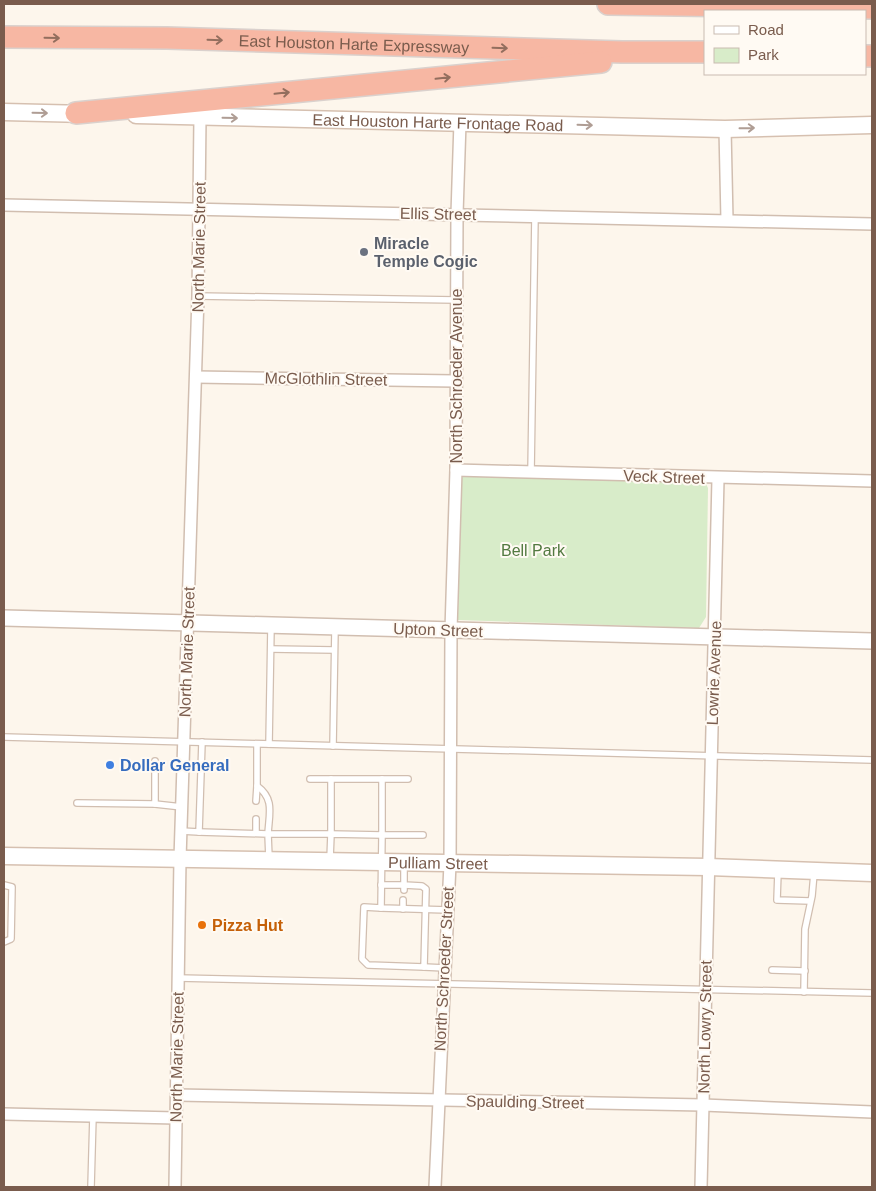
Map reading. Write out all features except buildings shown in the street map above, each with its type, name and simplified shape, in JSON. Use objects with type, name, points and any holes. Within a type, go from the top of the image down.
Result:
[{"type":"highway","points":[[608,4],[872,8]]},
{"type":"highway","name":"East Houston Harte Expressway","points":[[4,37],[167,38],[612,52],[704,52]]},
{"type":"highway","points":[[76,113],[704,52]]},
{"type":"main road","name":"East Houston Harte Frontage Road","points":[[4,112],[725,129],[872,125]]},
{"type":"main road","name":"Pulliam Street","points":[[4,856],[404,864],[708,867],[872,873]]},
{"type":"street","name":"North Marie Street","points":[[175,1187],[180,859],[196,377],[200,117]]},
{"type":"street","name":"North Schroeder Avenue","points":[[451,630],[456,470],[456,300],[460,122]]},
{"type":"street","points":[[725,129],[727,220]]},
{"type":"street","name":"Ellis Street","points":[[4,206],[872,224]]},
{"type":"street","name":"McGlothlin Street","points":[[196,377],[456,381]]},
{"type":"street","name":"Veck Street","points":[[456,470],[718,479],[872,481]]},
{"type":"street","name":"Lowrie Avenue","points":[[708,867],[718,479]]},
{"type":"street","name":"Upton Street","points":[[4,618],[872,641]]},
{"type":"street","name":"North Schroeder Street","points":[[435,1187],[437,1100],[450,864],[451,630]]},
{"type":"street","name":"North Lowry Street","points":[[701,1187],[708,867]]},
{"type":"street","name":"Spaulding Street","points":[[177,1095],[703,1105],[872,1112]]},
{"type":"street","points":[[4,1114],[176,1118]]},
{"type":"lane","points":[[531,472],[535,216]]},
{"type":"lane","points":[[198,296],[456,300]]},
{"type":"lane","points":[[269,744],[271,625]]},
{"type":"lane","points":[[333,746],[335,627]]},
{"type":"lane","points":[[271,649],[334,650]]},
{"type":"lane","points":[[4,737],[872,760]]},
{"type":"lane","points":[[199,832],[202,742]]},
{"type":"lane","points":[[256,801],[257,744]]},
{"type":"lane","points":[[155,761],[155,804]]},
{"type":"lane","points":[[310,779],[408,779]]},
{"type":"lane","points":[[330,862],[331,779]]},
{"type":"lane","points":[[381,908],[382,779]]},
{"type":"lane","points":[[257,786],[266,793],[270,805],[268,861]]},
{"type":"lane","points":[[77,803],[155,804],[182,807]]},
{"type":"lane","points":[[256,819],[256,833]]},
{"type":"lane","points":[[181,831],[268,834],[423,835]]},
{"type":"lane","points":[[404,864],[404,888]]},
{"type":"lane","points":[[778,870],[777,900],[810,901]]},
{"type":"lane","points":[[804,992],[805,929],[814,871]]},
{"type":"lane","points":[[4,885],[12,887],[11,939],[4,942]]},
{"type":"lane","points":[[381,885],[404,888],[422,886],[426,889],[424,967]]},
{"type":"lane","points":[[403,900],[403,910]]},
{"type":"lane","points":[[444,968],[368,966],[362,959],[364,907],[426,911],[448,910]]},
{"type":"lane","points":[[772,970],[804,971]]},
{"type":"lane","points":[[178,978],[872,993]]},
{"type":"lane","points":[[91,1187],[93,1116]]},
{"type":"green space","name":"Bell Park","points":[[466,474],[706,484],[708,488],[706,617],[699,628],[458,620],[460,480]]},
{"type":"place","name":"Miracle Temple Cogic","points":[[364,252]]},
{"type":"place","name":"Dollar General","points":[[110,765]]},
{"type":"place","name":"Pizza Hut","points":[[202,925]]}]
